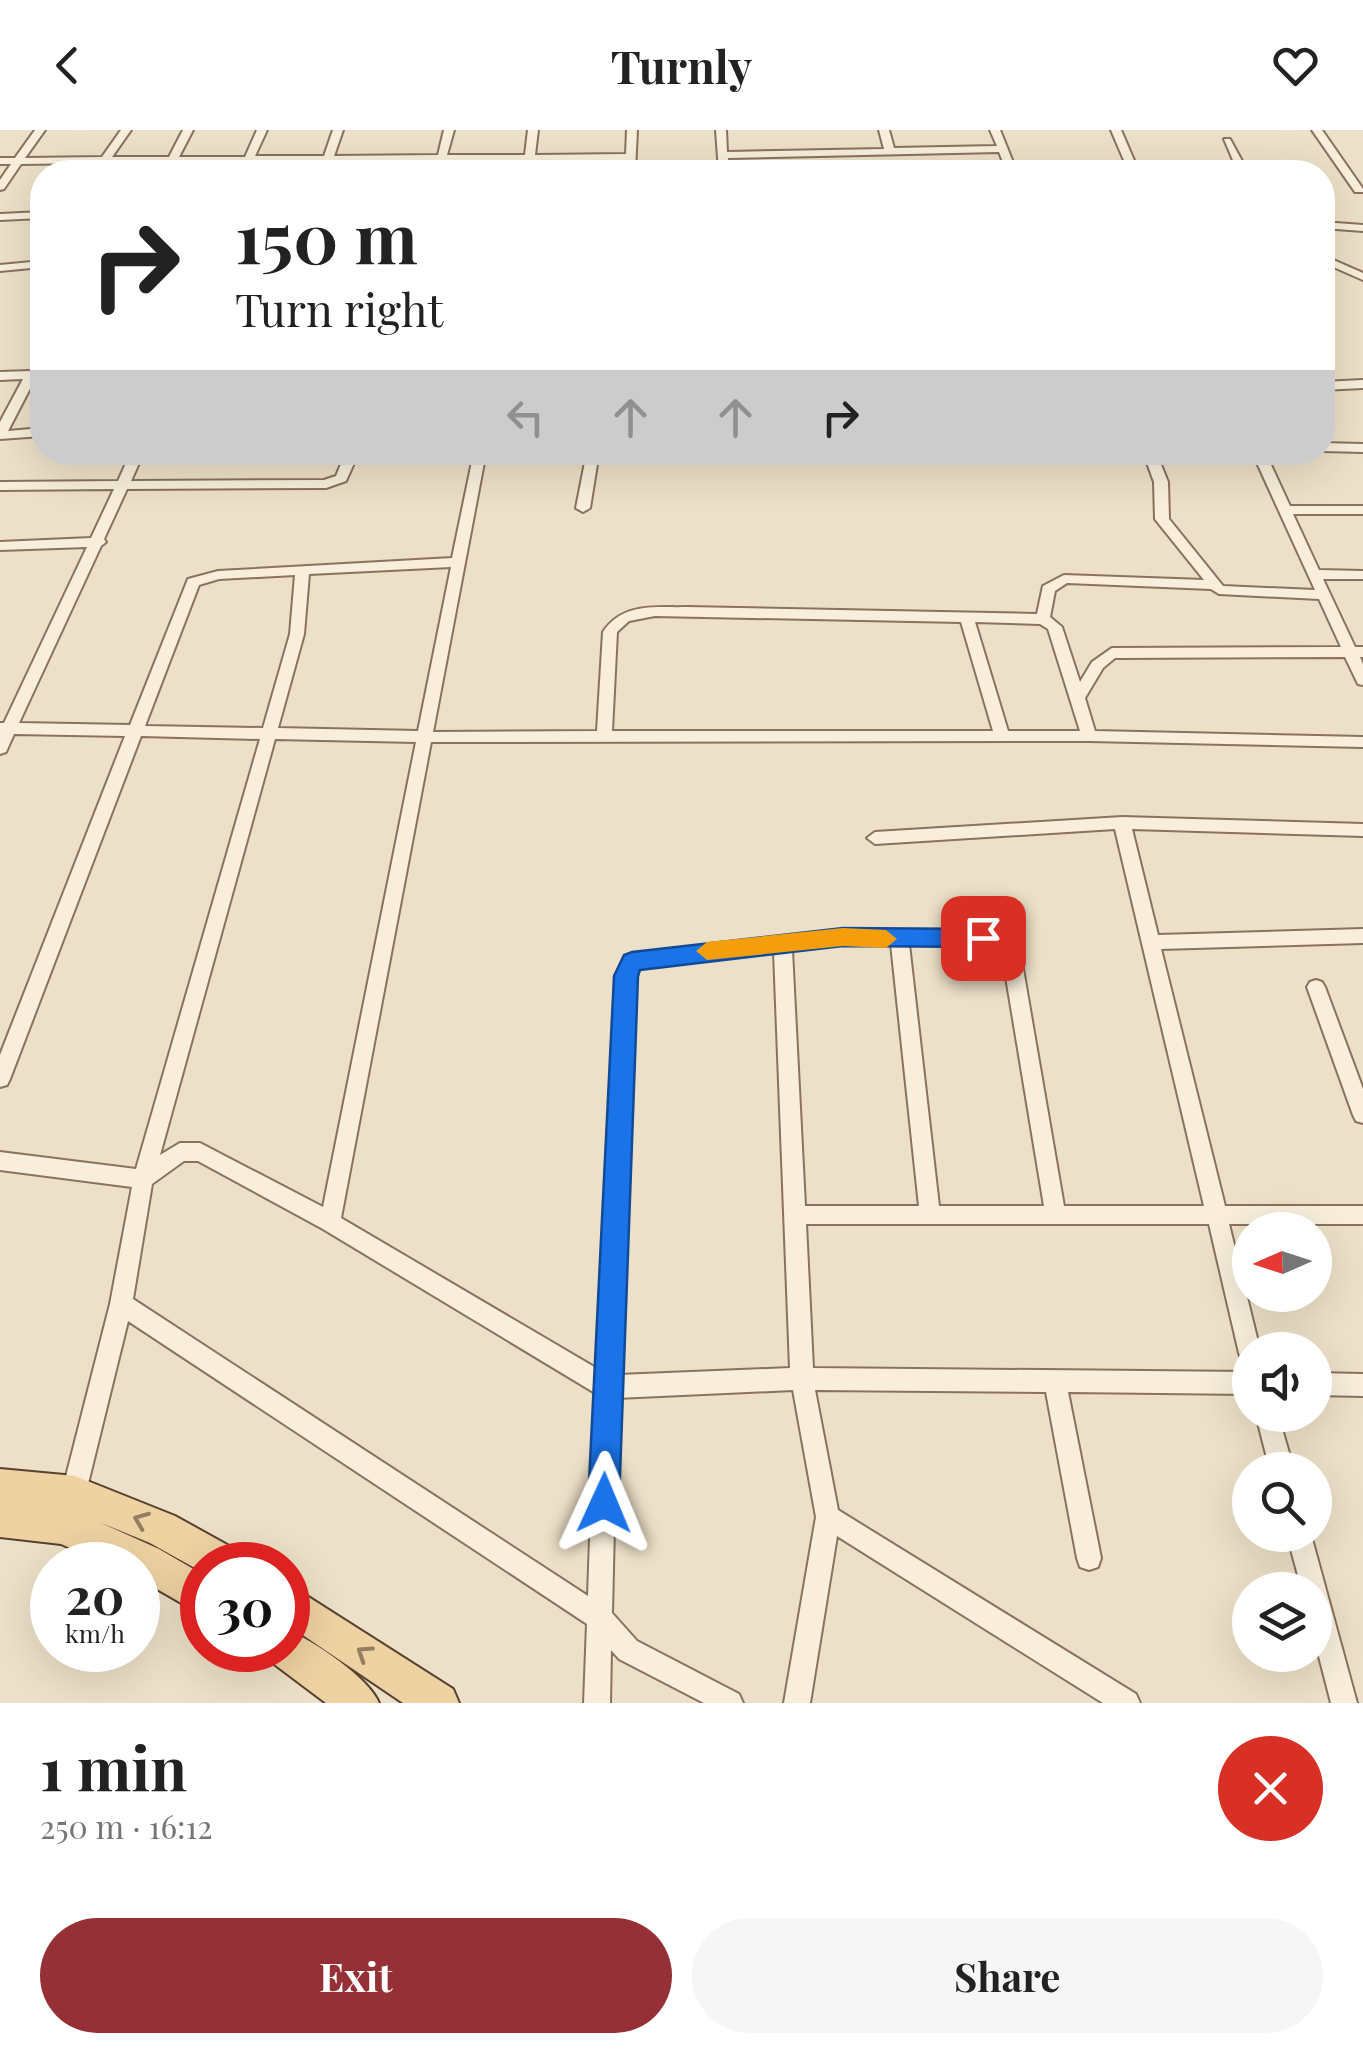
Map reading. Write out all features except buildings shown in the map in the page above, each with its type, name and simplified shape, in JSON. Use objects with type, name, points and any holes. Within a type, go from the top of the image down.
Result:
[{"type":"main road","points":[[0,1487],[69,1510],[162,1529],[185,1542]]},
{"type":"main road","points":[[0,1518],[69,1510],[180,1583]]},
{"type":"main road","points":[[310,1618],[439,1703]]},
{"type":"main road","points":[[310,1666],[359,1703]]},
{"type":"street","points":[[0,187],[40,130]]},
{"type":"street","points":[[105,160],[126,130]]},
{"type":"street","points":[[188,130],[173,160],[631,157]]},
{"type":"street","points":[[248,160],[262,130]]},
{"type":"street","points":[[328,160],[338,130]]},
{"type":"street","points":[[442,158],[449,130]]},
{"type":"street","points":[[530,160],[533,130]]},
{"type":"street","points":[[631,160],[632,130]]},
{"type":"street","points":[[721,130],[724,160]]},
{"type":"street","points":[[884,130],[890,152]]},
{"type":"street","points":[[995,130],[1007,160]]},
{"type":"street","points":[[1116,130],[1129,160]]},
{"type":"street","points":[[1317,130],[1359,190]]},
{"type":"street","points":[[1228,142],[1238,160]]},
{"type":"street","points":[[724,156],[1003,149]]},
{"type":"street","points":[[0,161],[30,161]]},
{"type":"street","points":[[0,216],[30,216]]},
{"type":"street","points":[[1335,227],[1363,228]]},
{"type":"street","points":[[1335,264],[1363,277]]},
{"type":"street","points":[[0,272],[30,266]]},
{"type":"street","points":[[0,272],[30,272]]},
{"type":"street","points":[[0,376],[30,376]]},
{"type":"street","points":[[0,435],[30,378]]},
{"type":"street","points":[[1335,385],[1363,384]]},
{"type":"street","points":[[0,435],[30,433]]},
{"type":"street","points":[[1335,447],[1363,448]]},
{"type":"street","points":[[0,748],[5,728],[99,542],[133,465]]},
{"type":"street","points":[[0,486],[326,484],[341,478],[347,465]]},
{"type":"street","points":[[330,1222],[450,625],[457,562],[477,465]]},
{"type":"street","points":[[582,508],[590,465]]},
{"type":"street","points":[[1154,465],[1161,482],[1162,519],[1212,584],[1226,592],[1324,595]]},
{"type":"street","points":[[1264,465],[1324,595],[1357,652],[1363,680]]},
{"type":"street","points":[[1285,510],[1363,510]]},
{"type":"street","points":[[0,546],[99,542]]},
{"type":"street","points":[[0,1079],[193,582],[203,576],[457,562]]},
{"type":"street","points":[[69,1510],[121,1304],[144,1179],[297,634],[302,570]]},
{"type":"street","points":[[1314,574],[1363,575]]},
{"type":"street","points":[[1043,618],[1048,589],[1064,579],[1212,584]]},
{"type":"street","points":[[604,737],[610,632],[623,616],[687,612],[1043,618],[1055,627],[1089,736]]},
{"type":"street","points":[[966,616],[1002,736]]},
{"type":"street","points":[[1078,697],[1097,664],[1112,654],[1357,652]]},
{"type":"street","points":[[5,728],[426,736],[1089,736],[1363,742]]},
{"type":"street","points":[[1122,823],[1245,1332]]},
{"type":"street","points":[[875,838],[1122,823],[1363,830]]},
{"type":"street","points":[[1152,942],[1363,936]]},
{"type":"street","points":[[597,1703],[606,1387],[626,976],[632,961],[843,937],[983,938],[1003,946],[1012,957],[1055,1212]]},
{"type":"street","points":[[899,939],[930,1214]]},
{"type":"street","points":[[783,942],[802,1379],[828,1517],[797,1703]]},
{"type":"street","points":[[1316,987],[1363,1115]]},
{"type":"street","points":[[0,1161],[144,1179],[180,1152],[200,1152],[330,1222],[606,1387],[802,1379],[1232,1383]]},
{"type":"street","points":[[797,1214],[1363,1215]]},
{"type":"street","points":[[121,1304],[602,1620],[628,1650],[730,1703]]},
{"type":"street","points":[[1055,1381],[1089,1558]]},
{"type":"street","points":[[1332,1384],[1363,1385]]},
{"type":"street","points":[[828,1517],[1126,1703]]},
{"type":"street","points":[[1332,1659],[1344,1703]]},
{"type":"slow traffic","points":[[707,951],[843,937],[886,939]]},
{"type":"route","points":[[604,1503],[626,976],[632,961],[843,937],[983,938]]}]
